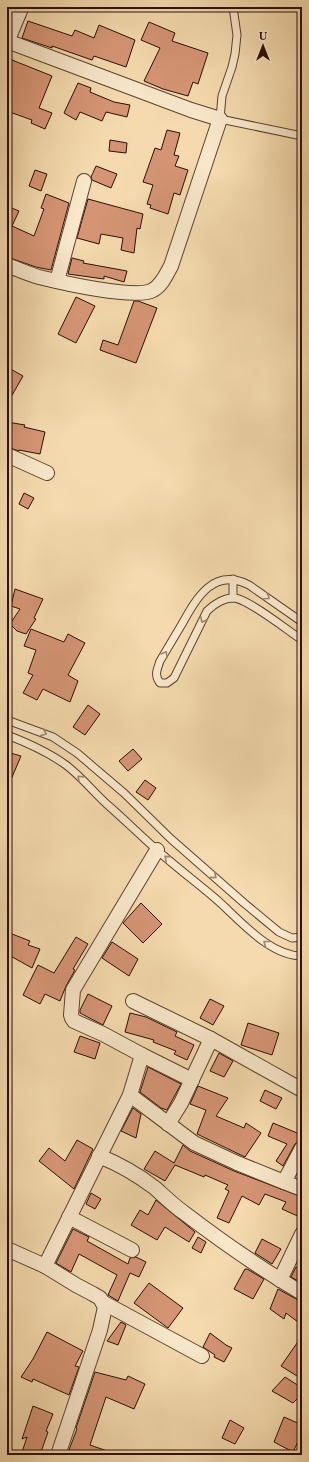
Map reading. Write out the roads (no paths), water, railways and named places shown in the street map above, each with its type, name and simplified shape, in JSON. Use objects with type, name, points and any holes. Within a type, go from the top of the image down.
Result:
[{"type":"street","points":[[7,265],[37,276],[113,292],[137,293],[152,291],[162,282],[171,266],[220,119],[191,110],[7,40],[20,7]]},
{"type":"street","points":[[57,281],[84,181]]},
{"type":"street","points":[[7,455],[47,473]]},
{"type":"street","points":[[156,850],[73,990],[71,1015],[74,1021],[103,1034],[192,1080]]},
{"type":"street","points":[[133,1001],[211,1039],[302,1090]]},
{"type":"street","points":[[168,1124],[181,1103],[211,1039]]},
{"type":"street","points":[[45,1266],[130,1095],[142,1055]]},
{"type":"street","points":[[130,1095],[194,1143],[237,1163],[302,1189]]},
{"type":"street","points":[[284,1182],[302,1148]]},
{"type":"street","points":[[99,1156],[117,1163],[134,1173],[155,1188],[169,1202],[191,1219],[280,1280],[302,1293]]},
{"type":"street","points":[[69,1217],[132,1250]]},
{"type":"street","points":[[280,1280],[302,1234]]},
{"type":"street","points":[[7,1249],[45,1266],[76,1286],[100,1298],[104,1303],[202,1356]]},
{"type":"street","points":[[58,1455],[100,1330],[106,1307],[104,1303]]},
{"type":"lane","points":[[233,7],[237,35],[235,54],[222,96],[220,119],[302,136]]},
{"type":"lane","points":[[233,579],[233,598]]},
{"type":"lane","points":[[302,622],[250,585],[233,579],[222,580],[213,584],[196,599],[160,662],[156,672],[157,678],[160,683],[167,683],[174,678],[207,611],[213,605],[223,600],[233,598],[244,601],[302,640]]},
{"type":"lane","points":[[7,720],[53,737],[77,753],[124,793],[171,839],[279,932],[292,938],[302,937]]},
{"type":"lane","points":[[7,735],[51,754],[68,766],[156,850],[273,948],[285,954],[302,956]]}]
